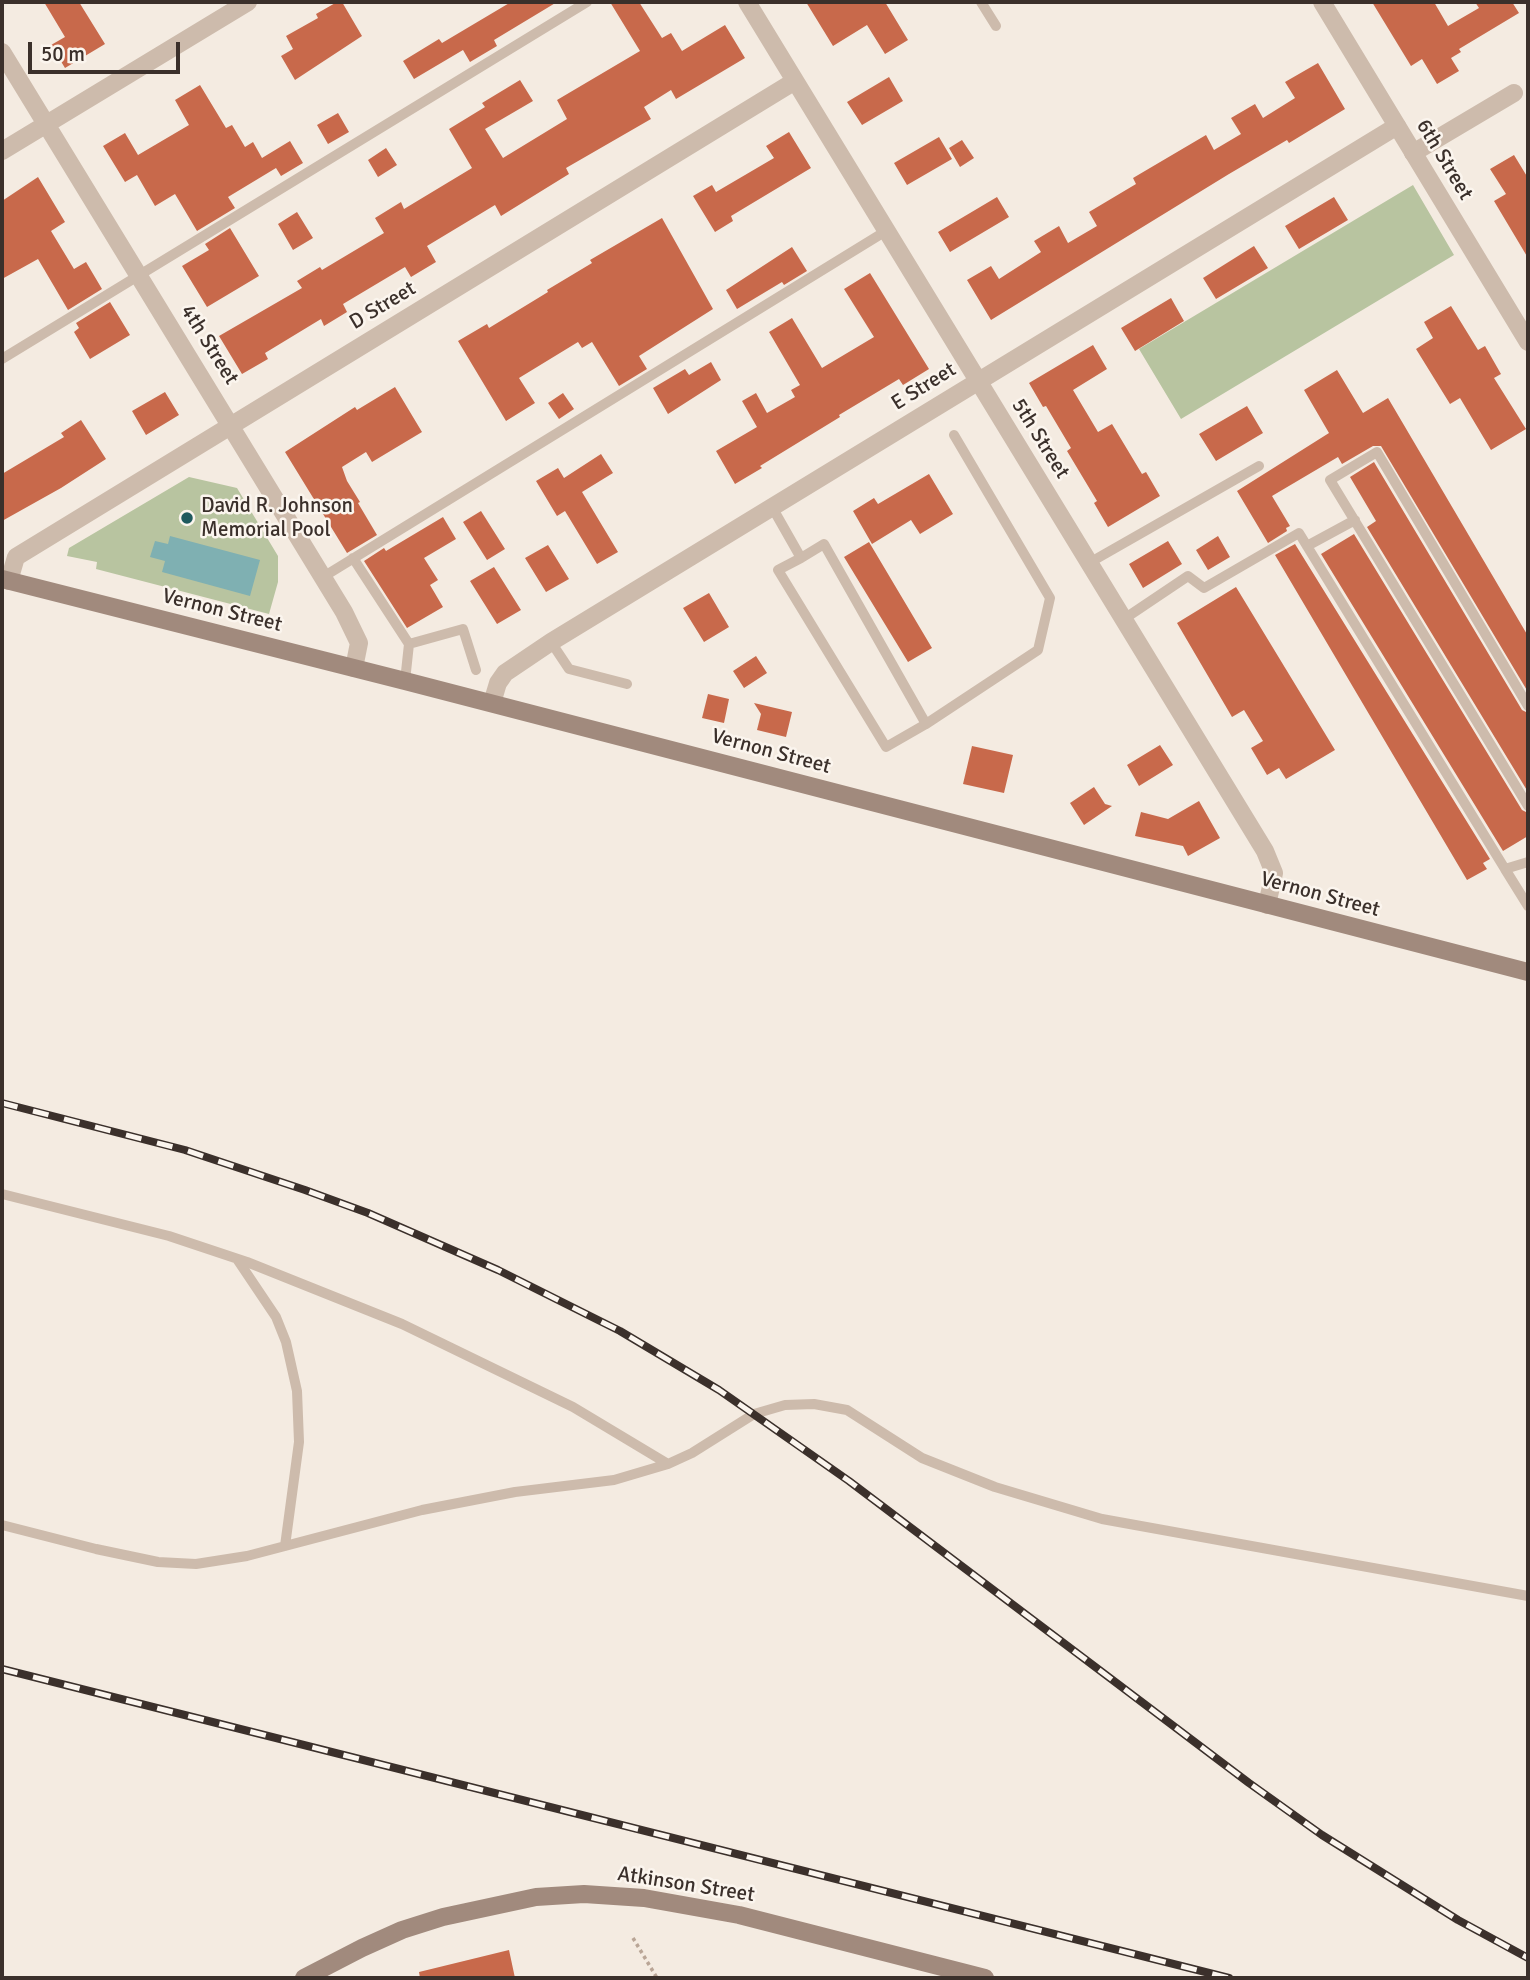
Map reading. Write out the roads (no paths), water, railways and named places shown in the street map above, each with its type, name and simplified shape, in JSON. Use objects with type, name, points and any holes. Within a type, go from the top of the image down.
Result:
[{"type":"main road","name":"Vernon Street","points":[[6,580],[492,703],[1528,972]]},
{"type":"main road","name":"Atkinson Street","points":[[304,1978],[402,1930],[443,1917],[536,1897],[584,1894],[644,1898],[714,1910],[985,1978]]},
{"type":"street","points":[[2,151],[248,2]]},
{"type":"street","name":"5th Street","points":[[747,2],[1265,851],[1274,873],[1267,905]]},
{"type":"street","name":"6th Street","points":[[1322,2],[1528,342]]},
{"type":"street","name":"4th Street","points":[[2,52],[344,612],[359,643],[354,668]]},
{"type":"street","name":"D Street","points":[[6,580],[16,557],[795,81]]},
{"type":"street","points":[[1413,153],[1514,93]]},
{"type":"street","name":"E Street","points":[[492,703],[498,683],[506,673],[551,642],[1397,126]]},
{"type":"lane","points":[[2,359],[587,2]]},
{"type":"lane","points":[[981,2],[996,26]]},
{"type":"lane","points":[[323,577],[886,231]]},
{"type":"lane","points":[[926,724],[824,544],[778,570],[886,747],[926,724],[1038,650],[1051,598],[954,435]]},
{"type":"lane","points":[[1528,706],[1377,452],[1331,480],[1528,806]]},
{"type":"lane","points":[[1089,564],[1259,466]]},
{"type":"lane","points":[[772,507],[801,558]]},
{"type":"lane","points":[[1307,546],[1355,520]]},
{"type":"lane","points":[[1124,620],[1188,576],[1204,588],[1299,533],[1528,906]]},
{"type":"lane","points":[[354,558],[409,644],[405,681]]},
{"type":"lane","points":[[409,644],[463,629],[476,670]]},
{"type":"lane","points":[[551,642],[569,669],[627,684]]},
{"type":"lane","points":[[1505,869],[1528,862]]},
{"type":"lane","points":[[2,1194],[169,1236],[237,1259],[414,1330],[573,1407],[668,1464]]},
{"type":"lane","points":[[237,1259],[276,1317],[286,1342],[297,1391],[299,1442],[285,1546]]},
{"type":"lane","points":[[2,1525],[159,1562],[196,1564],[247,1556],[422,1510],[515,1492],[614,1480],[668,1464],[754,1414],[785,1405],[814,1404],[847,1410],[922,1458],[959,1473],[995,1487],[1102,1519],[1528,1597]]},
{"type":"water","points":[[170,536],[260,560],[250,596],[162,572],[165,561],[150,557],[155,541],[168,544]]},
{"type":"railway","points":[[2,1103],[185,1150],[368,1213],[498,1270],[620,1331],[719,1390],[849,1481],[1249,1783],[1322,1835],[1458,1920],[1528,1958]]},
{"type":"railway","points":[[2,1669],[1229,1978]]},
{"type":"place","name":"David R. Johnson Memorial Pool","points":[[187,518]]}]
